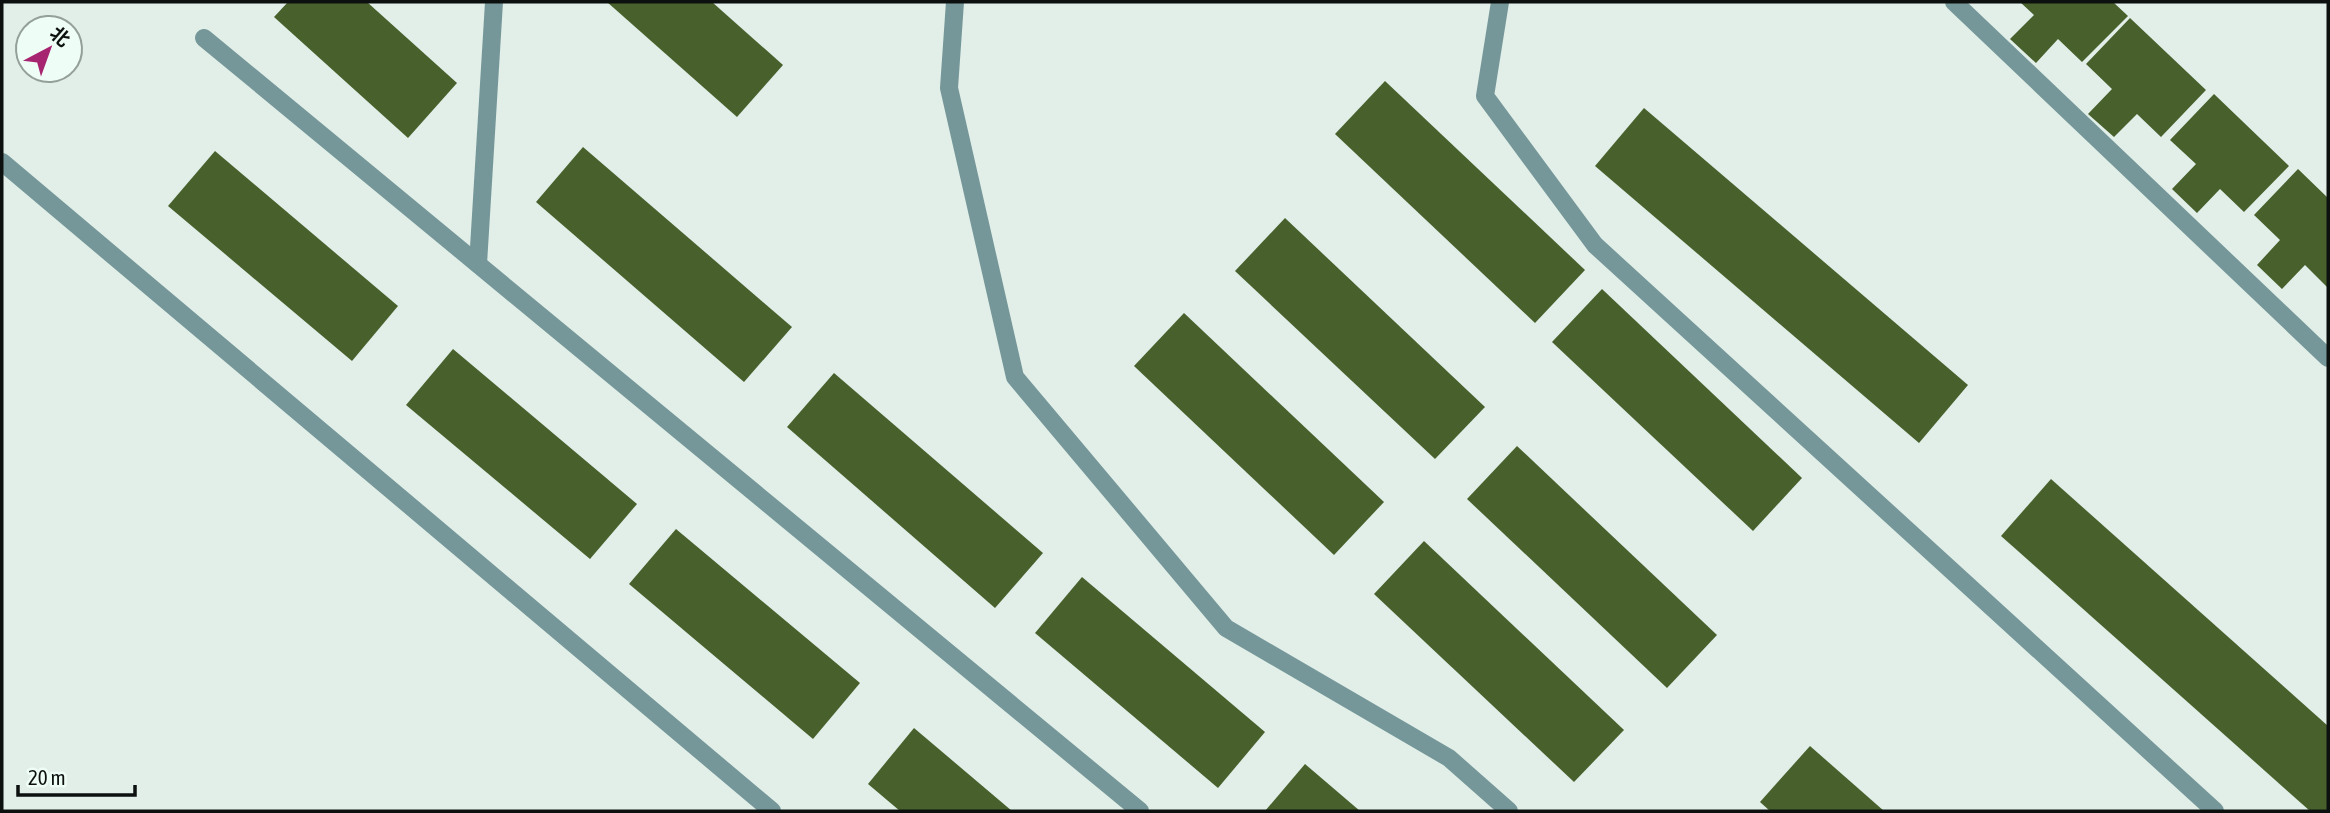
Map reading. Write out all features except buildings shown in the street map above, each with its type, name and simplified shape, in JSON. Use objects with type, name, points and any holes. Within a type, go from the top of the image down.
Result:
[{"type":"street","points":[[478,264],[494,2]]},
{"type":"street","points":[[955,2],[949,88],[1015,377],[1226,628],[1449,758],[1509,811]]},
{"type":"street","points":[[1500,2],[1485,96],[1595,245],[2215,811]]},
{"type":"street","points":[[1954,2],[2325,348]]},
{"type":"street","points":[[204,38],[1140,811]]},
{"type":"street","points":[[2,162],[772,811]]}]
